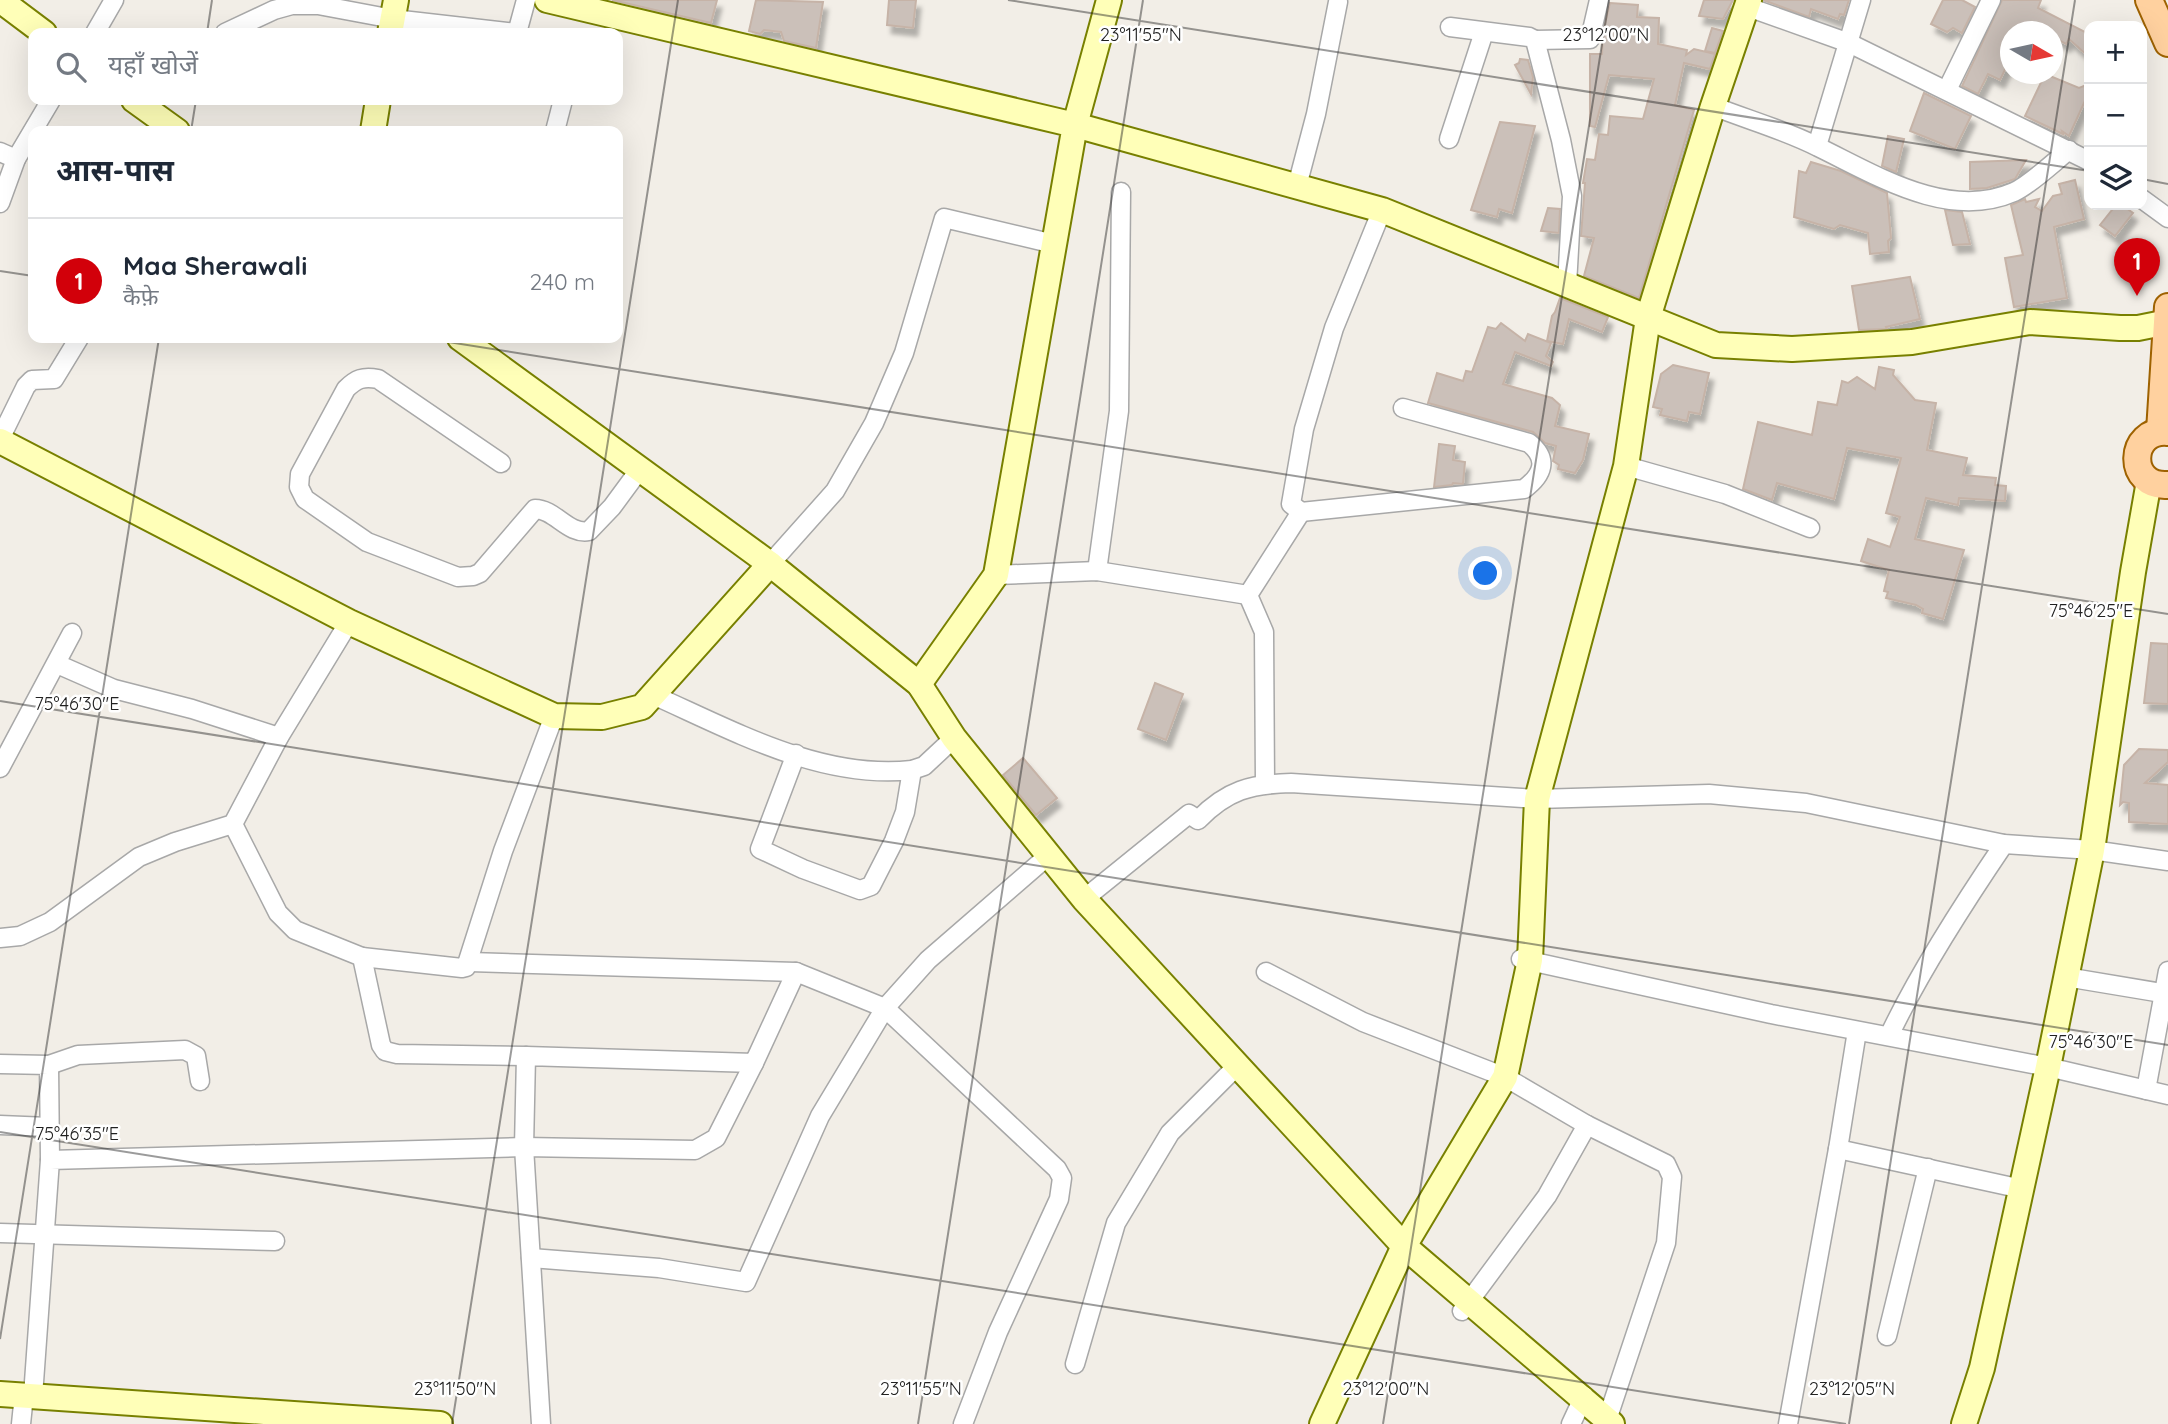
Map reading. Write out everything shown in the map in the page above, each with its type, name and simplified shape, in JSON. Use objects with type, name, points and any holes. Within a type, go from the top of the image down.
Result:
[{"type":"main road","points":[[2149,0],[2168,43]]},
{"type":"main road","points":[[2158,483],[2140,472],[2136,459],[2139,447],[2147,437],[2164,432],[2167,317]]},
{"type":"street","points":[[0,0],[37,28]]},
{"type":"street","points":[[98,28],[114,0]]},
{"type":"street","points":[[518,28],[526,0]]},
{"type":"street","points":[[547,0],[1075,125],[1382,210],[1716,345],[1792,349],[1912,342],[2030,322],[2138,328],[2167,317]]},
{"type":"street","points":[[919,684],[996,575],[1075,125],[1109,0]]},
{"type":"street","points":[[1450,27],[1535,40],[1590,39],[1600,0]]},
{"type":"street","points":[[1816,146],[1861,0]]},
{"type":"street","points":[[1947,90],[1991,0]]},
{"type":"street","points":[[1297,186],[1316,114],[1338,2]]},
{"type":"street","points":[[1322,1424],[1404,1246],[1505,1077],[1525,960],[1537,799],[1626,466],[1648,318],[1713,106],[1749,3],[1849,43],[2084,158]]},
{"type":"street","points":[[236,28],[274,10],[292,5],[318,5],[478,28]]},
{"type":"street","points":[[1449,139],[1483,32]]},
{"type":"street","points":[[1535,40],[1561,140],[1572,197],[1567,285]]},
{"type":"street","points":[[31,126],[47,105]]},
{"type":"street","points":[[141,105],[170,126]]},
{"type":"street","points":[[374,126],[377,105]]},
{"type":"street","points":[[556,126],[563,105]]},
{"type":"street","points":[[1713,106],[1816,146],[1857,168],[1914,192],[1956,202],[2015,192],[2069,150]]},
{"type":"street","points":[[0,203],[8,156],[28,130]]},
{"type":"street","points":[[1097,571],[1119,411],[1121,192]]},
{"type":"street","points":[[2147,203],[2168,218]]},
{"type":"street","points":[[1382,210],[1334,328],[1304,429],[1291,504],[1301,512],[1524,489],[1536,480],[1542,462],[1540,452],[1529,443],[1404,408]]},
{"type":"street","points":[[76,343],[54,379],[32,380],[26,386],[0,440],[349,622],[554,716],[602,717],[642,707],[835,491],[874,423],[904,354],[944,218],[1054,244]]},
{"type":"street","points":[[467,343],[770,564],[919,684],[954,738],[1084,899],[1404,1246],[1466,1307],[1584,1398],[1610,1422],[1666,1243],[1672,1177],[1666,1164],[1587,1125],[1505,1077],[1363,1022],[1266,972]]},
{"type":"street","points":[[501,463],[378,379],[366,377],[354,381],[346,389],[298,482],[304,499],[367,542],[458,577],[466,577],[480,573],[535,509],[542,510],[575,530],[589,531],[612,507],[640,469]]},
{"type":"street","points":[[1626,466],[1726,494],[1810,528]]},
{"type":"street","points":[[1964,1424],[1982,1368],[2048,1067],[2092,850],[2133,572],[2158,483]]},
{"type":"street","points":[[1248,595],[1301,512]]},
{"type":"street","points":[[996,575],[1097,571],[1248,595]]},
{"type":"street","points":[[1248,595],[1264,632],[1265,784]]},
{"type":"street","points":[[0,938],[20,936],[50,922],[139,857],[175,842],[233,824],[279,737],[349,622]]},
{"type":"street","points":[[0,768],[72,633]]},
{"type":"street","points":[[57,664],[114,690],[192,709],[279,737]]},
{"type":"street","points":[[653,695],[765,745],[837,767],[912,770],[924,766],[954,738]]},
{"type":"street","points":[[233,824],[278,913],[295,930],[362,957],[466,967],[470,962],[503,850],[554,716]]},
{"type":"street","points":[[796,754],[760,849],[803,869],[860,890],[871,886],[894,841],[905,812],[912,770]]},
{"type":"street","points":[[1084,899],[1189,814],[1198,820],[1209,807],[1244,787],[1291,783],[1537,799],[1709,794],[1806,803],[2004,844],[2092,850],[2168,861]]},
{"type":"street","points":[[1889,1036],[1908,998],[2004,844]]},
{"type":"street","points":[[531,1258],[659,1268],[746,1282],[820,1116],[885,1008],[929,960],[1048,855]]},
{"type":"street","points":[[362,957],[381,1045],[385,1051],[397,1054],[754,1063]]},
{"type":"street","points":[[1525,960],[1857,1031],[2048,1067],[2168,1095]]},
{"type":"street","points":[[470,962],[796,972],[885,1008],[1057,1169],[1062,1178],[1059,1199],[998,1332],[963,1424]]},
{"type":"street","points":[[2146,1090],[2168,971]]},
{"type":"street","points":[[50,1160],[524,1147],[695,1150],[716,1138],[796,972]]},
{"type":"street","points":[[2066,977],[2166,993]]},
{"type":"street","points":[[1788,1424],[1857,1031]]},
{"type":"street","points":[[0,1064],[49,1065],[78,1055],[185,1050],[196,1056],[200,1081]]},
{"type":"street","points":[[526,1056],[524,1147],[541,1424]]},
{"type":"street","points":[[21,1424],[19,1395],[44,1236],[50,1160],[49,1065]]},
{"type":"street","points":[[1075,1364],[1116,1223],[1170,1133],[1237,1066]]},
{"type":"street","points":[[0,1125],[49,1127]]},
{"type":"street","points":[[1466,1307],[1547,1196],[1587,1125]]},
{"type":"street","points":[[1838,1149],[2022,1189]]},
{"type":"street","points":[[1887,1336],[1928,1168]]},
{"type":"street","points":[[0,1233],[275,1241]]},
{"type":"street","points":[[19,1395],[160,1415],[440,1424]]},
{"type":"street","points":[[1571,1424],[1584,1398]]},
{"type":"building","points":[[612,0],[717,0],[711,23]]},
{"type":"building","points":[[756,0],[823,2],[816,48],[784,41],[781,32],[764,30],[760,34],[749,31]]},
{"type":"building","points":[[889,0],[916,0],[913,28],[887,25]]},
{"type":"building","points":[[1704,0],[1733,0],[1723,19],[1699,16]]},
{"type":"building","points":[[1763,0],[1849,0],[1844,15],[1840,14],[1838,19],[1811,9],[1809,17]]},
{"type":"building","points":[[1943,0],[1962,0],[1975,7],[1962,33],[1953,28],[1947,32],[1931,24]]},
{"type":"building","points":[[2002,0],[2041,0],[2038,8],[2084,31],[2084,52],[2069,39],[2066,44],[2063,42],[2063,21],[2000,21],[2000,80],[1988,74],[1978,94],[1962,86]]},
{"type":"building","points":[[1610,3],[1638,5],[1637,17],[1659,18],[1658,44],[1687,50],[1686,55],[1694,49],[1715,54],[1710,69],[1684,63],[1675,105],[1694,110],[1639,298],[1584,276],[1594,238],[1581,236],[1583,183],[1587,159],[1595,160],[1599,134],[1608,135],[1610,116],[1643,119],[1654,79],[1609,75],[1595,127],[1590,126],[1590,54],[1602,54],[1603,32]]},
{"type":"building","points":[[1712,28],[1723,31],[1715,53],[1705,51]]},
{"type":"building","points":[[1520,59],[1528,60],[1533,77],[1531,94],[1515,65]]},
{"type":"building","points":[[2063,81],[2079,88],[2084,86],[2084,103],[2069,136],[2025,116],[2040,84],[2063,84]]},
{"type":"building","points":[[1924,93],[1971,116],[1955,149],[1910,131]]},
{"type":"building","points":[[1500,122],[1535,126],[1512,213],[1499,209],[1497,217],[1471,210]]},
{"type":"building","points":[[1888,136],[1904,139],[1896,172],[1882,166]]},
{"type":"building","points":[[2026,160],[2015,179],[1987,188],[1970,189],[1970,162]]},
{"type":"building","points":[[1811,162],[1841,171],[1887,193],[1891,238],[1888,241],[1889,252],[1870,254],[1868,233],[1840,225],[1834,229],[1794,217],[1799,171],[1806,173]]},
{"type":"building","points":[[2075,180],[2084,219],[2054,227],[2067,298],[2014,307],[2005,258],[2023,255],[2011,205],[2025,199],[2026,202],[2039,199],[2035,207],[2042,211],[2053,196],[2062,194],[2059,184]]},
{"type":"building","points":[[1548,208],[1560,209],[1559,233],[1541,231]]},
{"type":"building","points":[[1945,210],[1962,212],[1970,244],[1953,245]]},
{"type":"building","points":[[2112,210],[2129,210],[2133,213],[2115,236],[2100,225]]},
{"type":"building","points":[[1910,277],[1920,319],[1886,327],[1887,329],[1859,330],[1852,286]]},
{"type":"building","points":[[1560,298],[1608,317],[1602,332],[1569,319],[1563,344],[1547,341],[1552,316]]},
{"type":"building","points":[[1501,323],[1525,341],[1528,334],[1551,343],[1546,356],[1553,362],[1551,366],[1515,352],[1503,384],[1552,398],[1560,405],[1555,426],[1589,434],[1583,460],[1575,473],[1558,469],[1559,465],[1553,461],[1556,446],[1545,443],[1533,432],[1428,403],[1437,373],[1463,381],[1466,371],[1472,372],[1488,327],[1496,329]]},
{"type":"building","points":[[1673,365],[1709,373],[1700,414],[1689,412],[1687,421],[1660,415],[1662,409],[1653,407],[1661,374]]},
{"type":"building","points":[[1879,367],[1894,370],[1893,375],[1915,400],[1936,403],[1927,450],[1967,458],[1963,475],[1996,478],[1995,485],[2006,486],[2005,501],[1959,498],[1958,505],[1926,498],[1915,539],[1964,550],[1943,619],[1922,613],[1923,609],[1916,605],[1886,598],[1888,592],[1884,591],[1889,570],[1861,561],[1868,539],[1890,547],[1900,517],[1886,513],[1901,458],[1847,448],[1834,499],[1777,483],[1772,500],[1743,489],[1758,422],[1812,435],[1818,402],[1837,405],[1842,381],[1848,383],[1857,377],[1875,389]]},
{"type":"building","points":[[1439,444],[1455,446],[1453,460],[1465,462],[1463,484],[1434,487]]},
{"type":"building","points":[[2151,643],[2168,644],[2168,704],[2144,703]]},
{"type":"building","points":[[1155,683],[1183,694],[1166,740],[1138,729]]},
{"type":"building","points":[[2139,749],[2168,750],[2168,762],[2145,783],[2168,785],[2168,824],[2129,822],[2129,803],[2123,802],[2120,805],[2124,765]]},
{"type":"building","points":[[1023,758],[1057,798],[1036,815],[1003,775]]},
{"type":"place","name":"Maa Sherawali","points":[[2137,296]]}]
